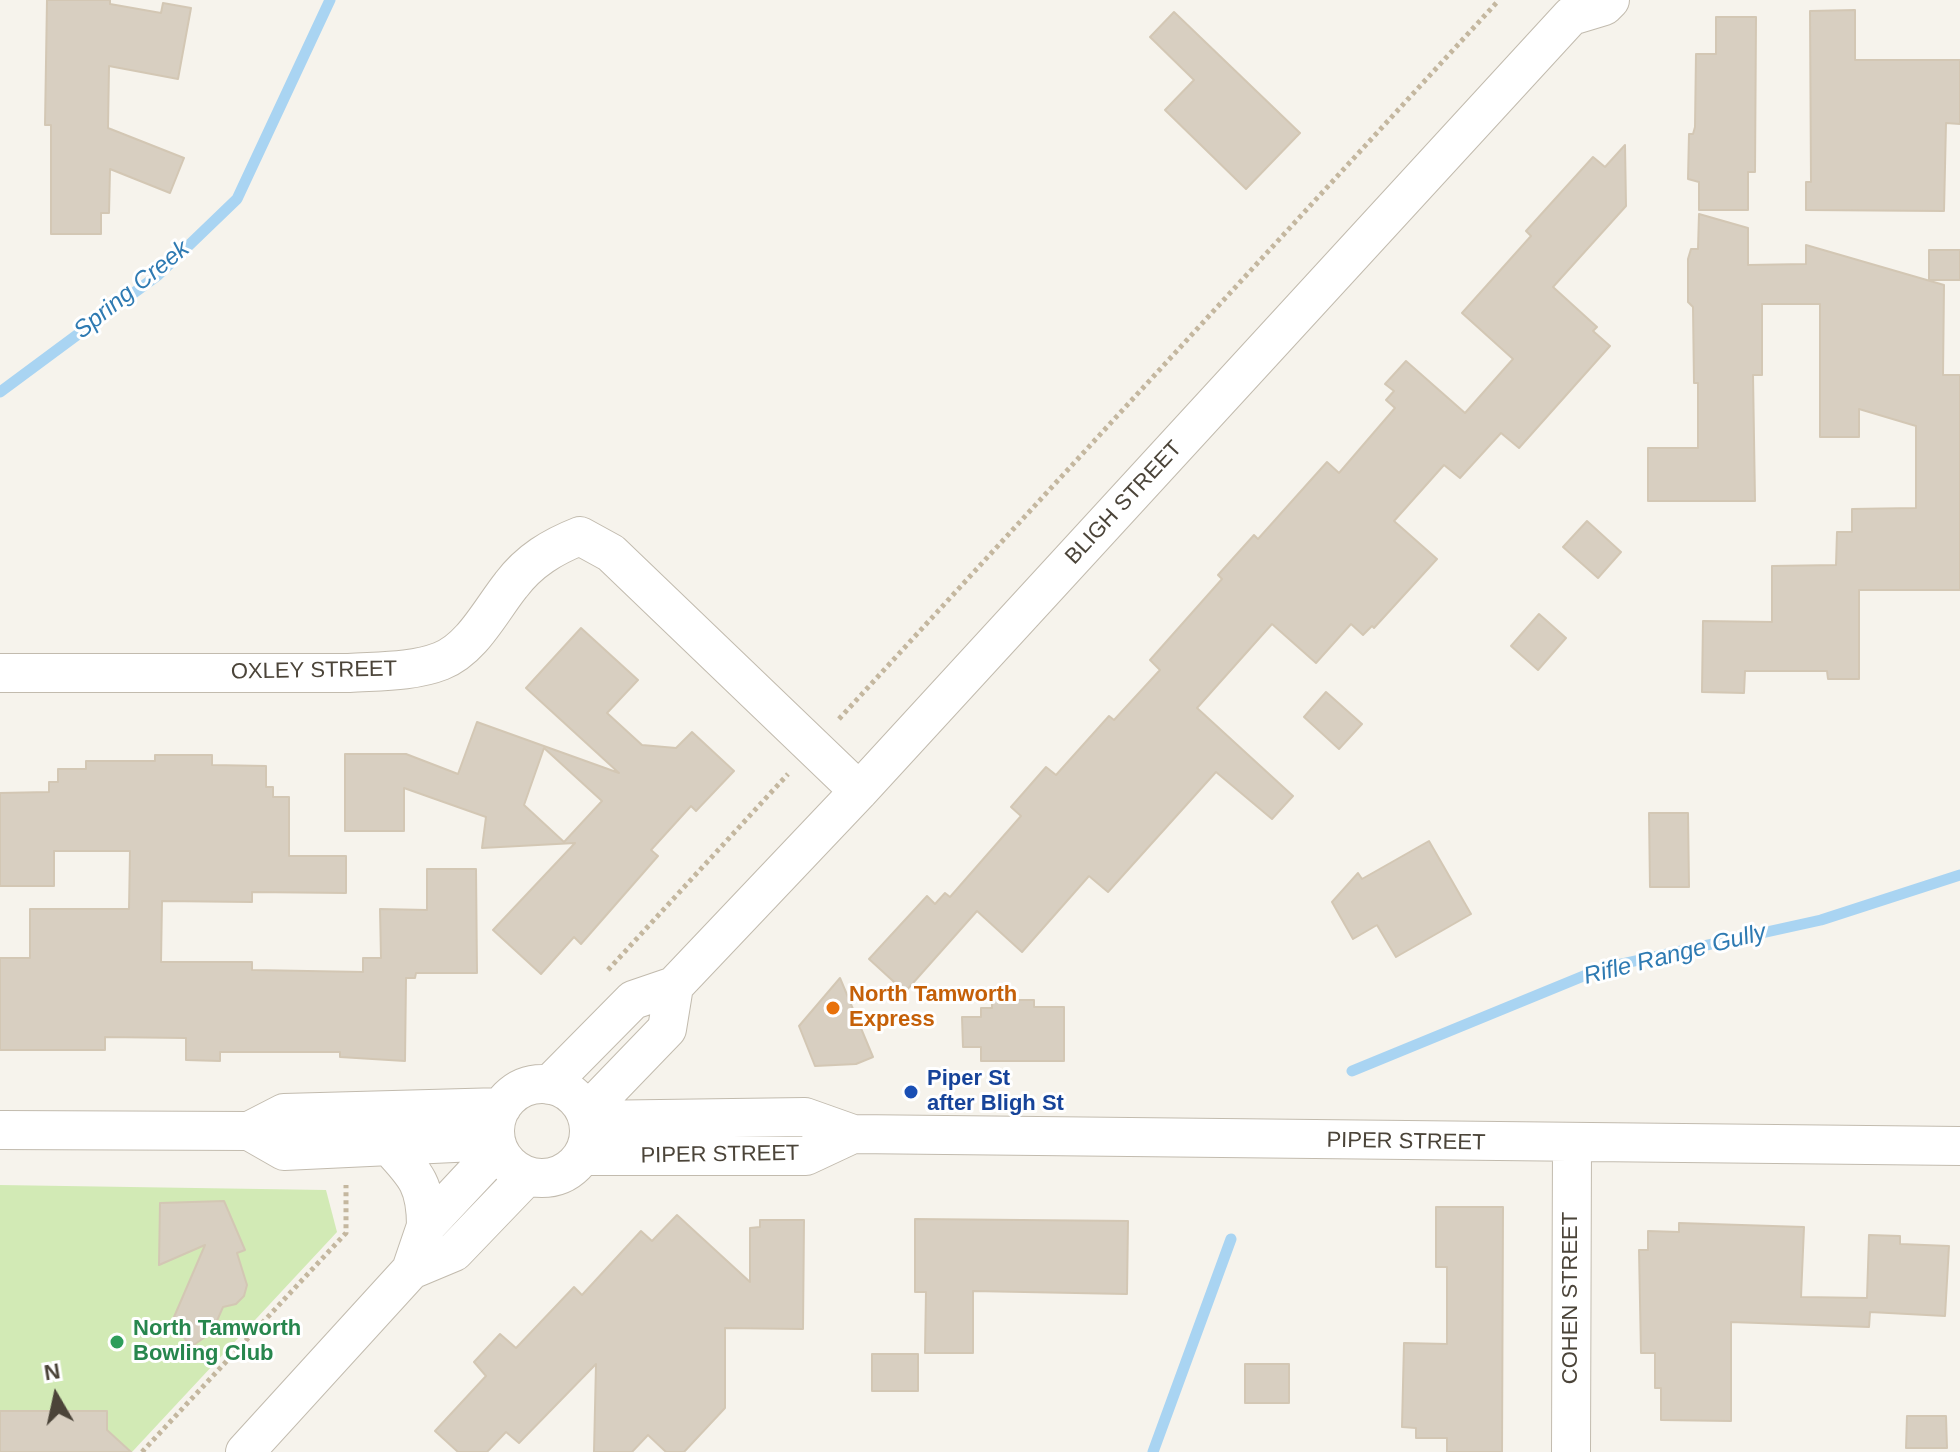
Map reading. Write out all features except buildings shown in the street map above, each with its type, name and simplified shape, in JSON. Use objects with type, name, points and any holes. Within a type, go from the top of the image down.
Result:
[{"type":"street","name":"BLIGH STREET","points":[[549,1085],[633,1000],[674,986],[859,791],[1572,8],[1604,6],[1610,0]]},
{"type":"street","name":"OXLEY STREET","points":[[0,673],[349,673],[403,669],[443,661],[476,633],[512,582],[550,547],[580,536],[611,553],[859,791]]},
{"type":"street","points":[[499,1132],[515,1170],[527,1176],[552,1177],[575,1166],[586,1130],[667,1029],[674,986]]},
{"type":"street","points":[[426,1226],[499,1132],[522,1088],[549,1085],[572,1094],[586,1130]]},
{"type":"street","points":[[0,1130],[249,1131],[284,1113],[499,1132]]},
{"type":"street","name":"PIPER STREET","points":[[586,1130],[805,1117],[853,1134],[1960,1146]]},
{"type":"street","points":[[249,1131],[284,1151],[389,1146],[499,1132]]},
{"type":"street","name":"COHEN STREET","points":[[1571,1452],[1572,1144]]},
{"type":"street","points":[[245,1452],[411,1270],[426,1226],[426,1197],[415,1174],[389,1146]]},
{"type":"street","points":[[411,1270],[454,1252],[527,1176]]},
{"type":"path","points":[[599,980],[1499,0]]},
{"type":"path","points":[[142,1452],[346,1233],[346,1172]]},
{"type":"green space","name":"North Tamworth Bowling Club","points":[[0,1185],[326,1190],[337,1232],[132,1452],[0,1452]]},
{"type":"waterway","name":"Spring Creek","points":[[0,392],[158,275],[237,199],[330,0]]},
{"type":"waterway","name":"Rifle Range Gully","points":[[1352,1071],[1603,968],[1821,920],[1960,875]]},
{"type":"waterway","name":"Rifle Range Gully","points":[[1153,1452],[1231,1239]]},
{"type":"place","name":"North Tamworth Express","points":[[833,1008]]},
{"type":"place","name":"Piper St after Bligh St","points":[[911,1092]]},
{"type":"place","name":"North Tamworth Bowling Club","points":[[117,1342]]}]
